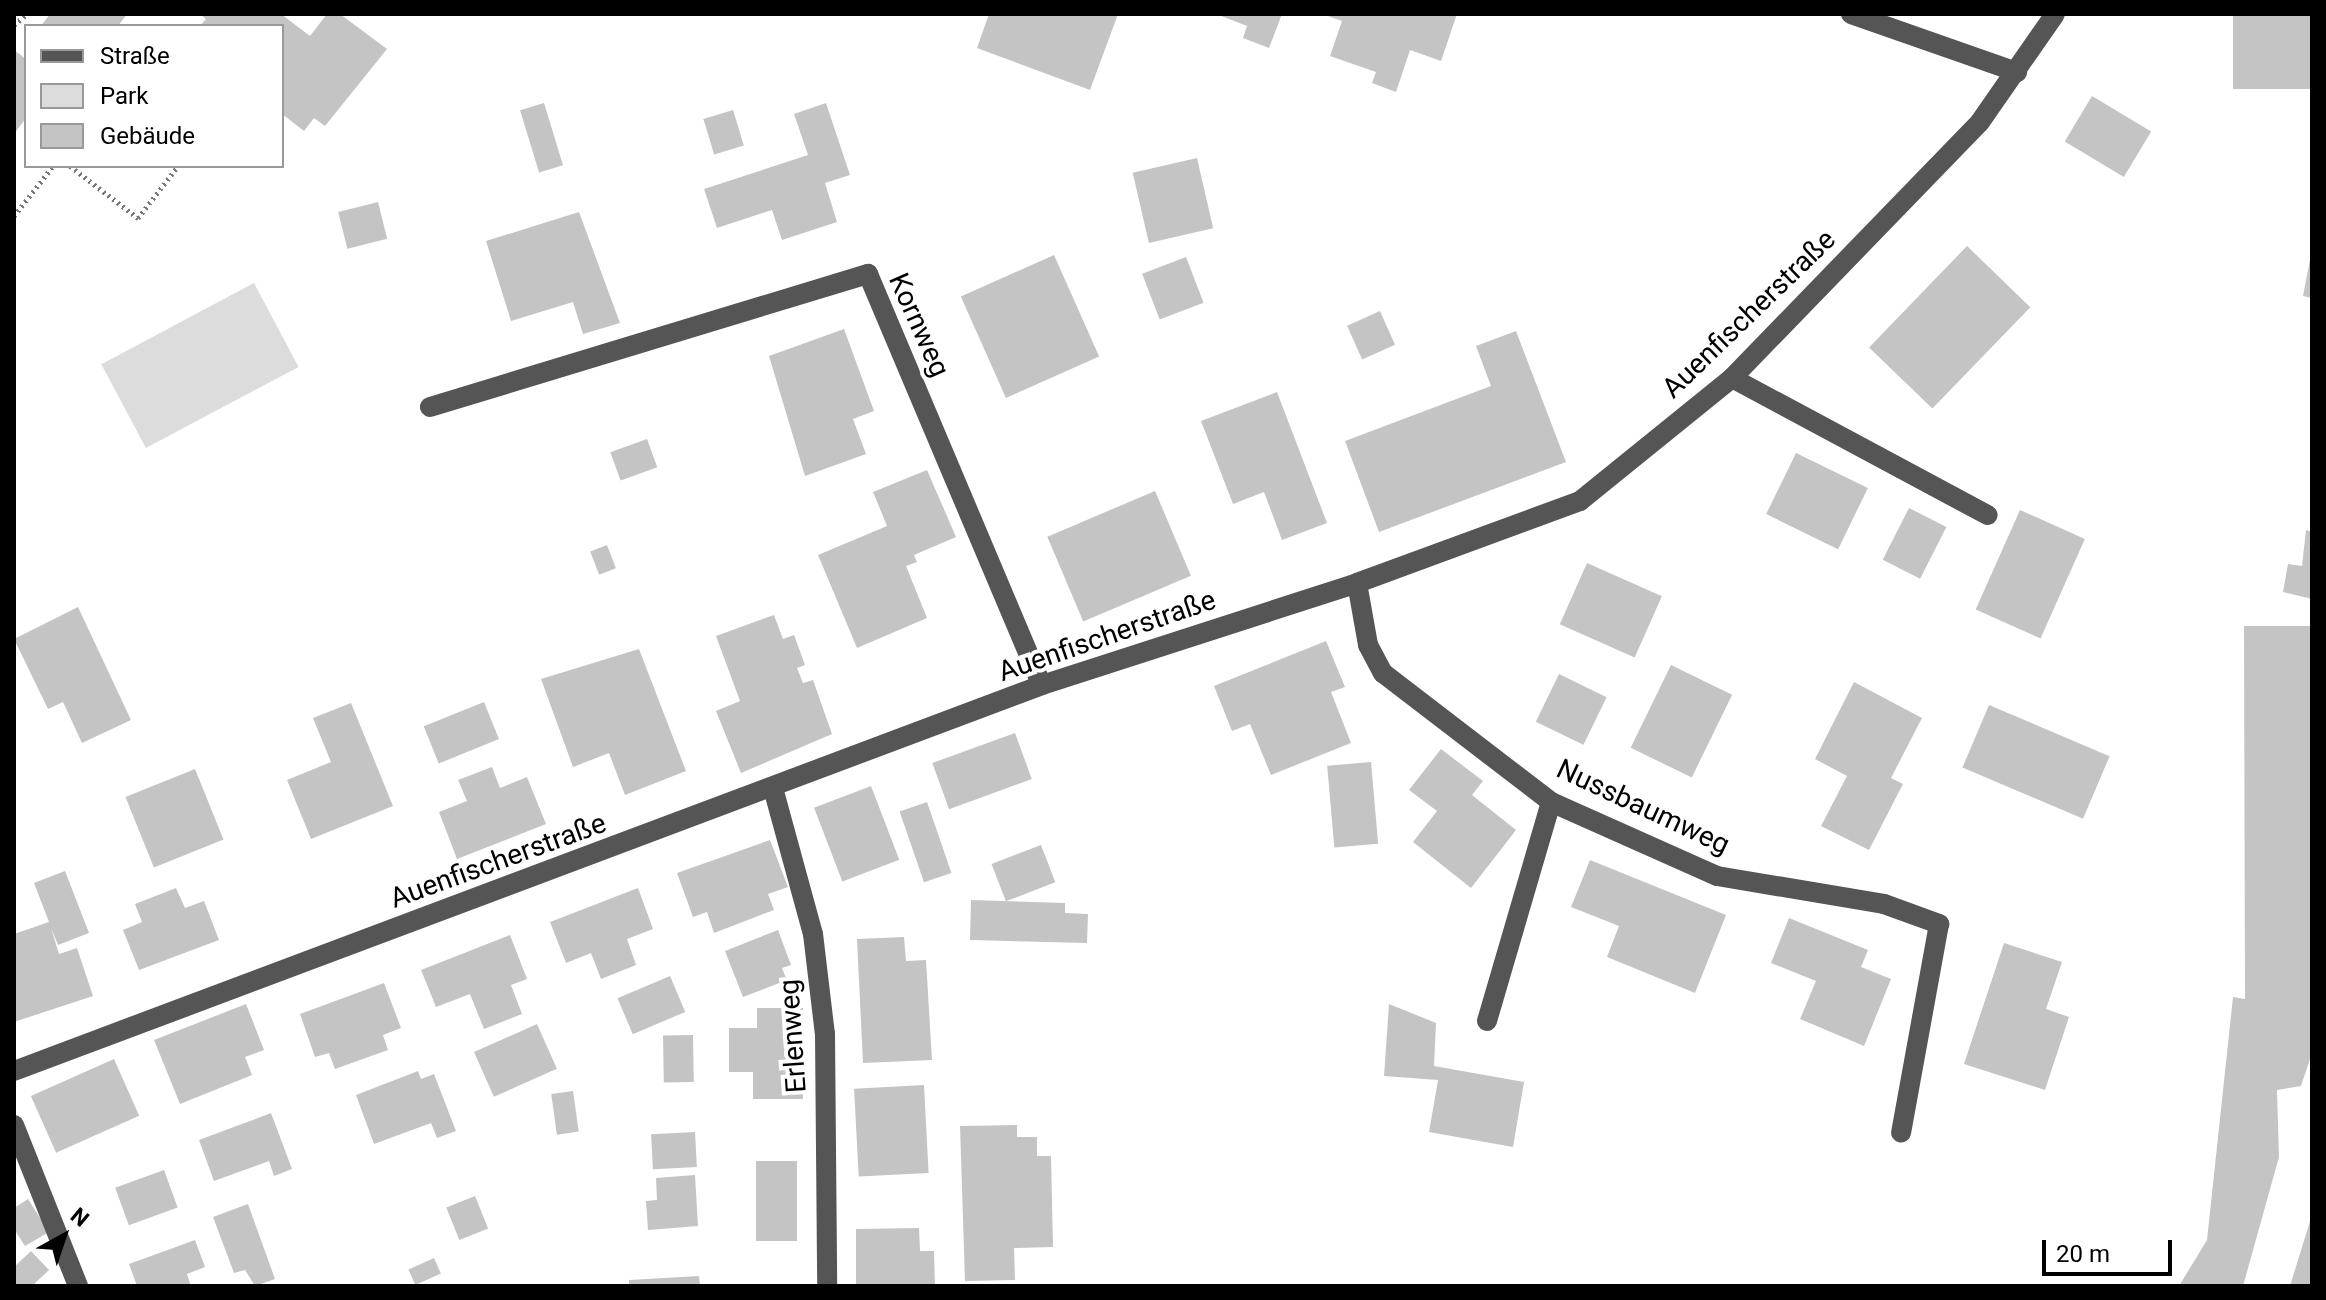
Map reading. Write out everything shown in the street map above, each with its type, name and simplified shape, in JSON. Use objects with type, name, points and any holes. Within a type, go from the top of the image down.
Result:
[{"type":"street","points":[[1851,14],[2017,72]]},
{"type":"street","name":"Auenfischerstraße","points":[[14,1071],[1042,685],[1357,583],[1580,501],[1732,378],[1980,122],[2055,14]]},
{"type":"street","name":"Kornweg","points":[[430,407],[868,274],[1042,685]]},
{"type":"street","points":[[1732,378],[1988,515]]},
{"type":"street","name":"Nussbaumweg","points":[[1357,583],[1368,645],[1383,673],[1551,802],[1717,876],[1884,904],[1939,924],[1901,1133]]},
{"type":"street","name":"Erlenweg","points":[[773,788],[813,934],[825,1034],[827,1286]]},
{"type":"street","points":[[1487,1021],[1551,802]]},
{"type":"street","points":[[14,1125],[78,1286]]},
{"type":"path","points":[[14,25],[27,14]]},
{"type":"path","points":[[14,216],[51,168]]},
{"type":"path","points":[[73,168],[138,218],[176,168]]},
{"type":"green space","points":[[254,283],[299,367],[146,448],[101,364]]},
{"type":"building","points":[[50,14],[127,14],[120,24],[42,24]]},
{"type":"building","points":[[200,14],[281,14],[310,36],[327,14],[340,14],[387,49],[325,126],[314,118],[304,131],[284,116],[284,24],[202,24],[206,19]]},
{"type":"building","points":[[989,14],[1118,14],[1090,90],[977,48]]},
{"type":"building","points":[[1216,14],[1282,14],[1269,48],[1243,38],[1247,26]]},
{"type":"building","points":[[1322,14],[1457,14],[1441,61],[1410,50],[1396,92],[1372,83],[1376,72],[1330,56],[1342,21]]},
{"type":"building","points":[[2233,14],[2312,14],[2312,89],[2233,89]]},
{"type":"building","points":[[14,50],[24,58],[24,121],[14,134]]},
{"type":"building","points":[[2092,96],[2151,132],[2124,177],[2065,141]]},
{"type":"building","points":[[544,103],[563,165],[539,172],[520,110]]},
{"type":"building","points":[[826,103],[850,175],[825,183],[837,222],[782,240],[772,210],[717,228],[704,189],[808,155],[794,114]]},
{"type":"building","points":[[733,110],[744,145],[714,154],[703,119]]},
{"type":"building","points":[[1197,158],[1213,228],[1149,243],[1133,173]]},
{"type":"building","points":[[378,202],[387,239],[347,249],[338,212]]},
{"type":"building","points":[[579,212],[620,323],[583,334],[573,302],[511,321],[486,241]]},
{"type":"building","points":[[1967,246],[2030,307],[1932,409],[1869,347]]},
{"type":"building","points":[[2312,249],[2312,298],[2303,296]]},
{"type":"building","points":[[1054,255],[1099,356],[1006,398],[961,296]]},
{"type":"building","points":[[1186,257],[1204,303],[1160,320],[1142,274]]},
{"type":"building","points":[[1380,311],[1395,345],[1362,359],[1347,326]]},
{"type":"building","points":[[844,329],[874,411],[853,419],[866,454],[805,476],[769,356]]},
{"type":"building","points":[[1516,331],[1566,462],[1379,532],[1345,441],[1491,386],[1476,346]]},
{"type":"building","points":[[1277,392],[1327,523],[1282,540],[1264,492],[1233,504],[1201,421]]},
{"type":"building","points":[[647,439],[657,467],[621,481],[610,452]]},
{"type":"building","points":[[1796,453],[1868,488],[1838,549],[1766,514]]},
{"type":"building","points":[[927,470],[956,537],[914,555],[917,562],[906,566],[927,618],[857,648],[818,555],[887,526],[873,492]]},
{"type":"building","points":[[1155,491],[1191,576],[1083,621],[1047,537]]},
{"type":"building","points":[[1909,508],[1946,527],[1920,579],[1883,560]]},
{"type":"building","points":[[2020,510],[2085,539],[2041,638],[1976,610]]},
{"type":"building","points":[[2306,530],[2312,532],[2312,599],[2283,592],[2288,564],[2302,566]]},
{"type":"building","points":[[607,545],[616,568],[599,575],[590,551]]},
{"type":"building","points":[[1587,563],[1662,596],[1635,658],[1560,624]]},
{"type":"building","points":[[78,607],[131,720],[82,743],[63,702],[48,709],[14,639]]},
{"type":"building","points":[[774,615],[783,639],[794,635],[805,665],[797,668],[803,683],[813,680],[832,734],[741,773],[716,711],[740,701],[716,636]]},
{"type":"building","points":[[2244,626],[2312,626],[2312,1053],[2301,1086],[2277,1090],[2279,1157],[2243,1286],[2179,1286],[2207,1240],[2233,997],[2245,999]]},
{"type":"building","points":[[1326,641],[1345,687],[1331,692],[1351,743],[1271,775],[1250,724],[1232,731],[1214,686]]},
{"type":"building","points":[[639,649],[686,771],[625,795],[609,753],[573,767],[541,679]]},
{"type":"building","points":[[1671,665],[1732,695],[1692,777],[1631,748]]},
{"type":"building","points":[[1559,674],[1607,697],[1583,745],[1536,722]]},
{"type":"building","points":[[1854,682],[1922,718],[1891,778],[1903,784],[1869,850],[1821,826],[1847,776],[1815,759]]},
{"type":"building","points":[[484,702],[499,739],[439,763],[424,726]]},
{"type":"building","points":[[351,703],[393,806],[311,839],[287,780],[331,762],[313,718]]},
{"type":"building","points":[[1989,705],[2110,756],[2083,819],[1962,768]]},
{"type":"building","points":[[1015,733],[1032,779],[949,809],[932,763]]},
{"type":"building","points":[[1441,749],[1483,781],[1472,795],[1516,830],[1471,888],[1413,842],[1437,811],[1409,790]]},
{"type":"building","points":[[1371,762],[1378,844],[1334,848],[1327,766]]},
{"type":"building","points":[[492,767],[500,788],[527,777],[546,824],[457,859],[439,812],[467,801],[458,780]]},
{"type":"building","points":[[195,769],[223,839],[154,868],[125,797]]},
{"type":"building","points":[[871,786],[899,860],[842,882],[814,808]]},
{"type":"building","points":[[927,802],[951,873],[924,882],[900,811]]},
{"type":"building","points":[[770,840],[788,887],[768,894],[774,910],[714,933],[707,912],[693,917],[677,873]]},
{"type":"building","points":[[1041,845],[1055,882],[1006,901],[992,864]]},
{"type":"building","points":[[1590,860],[1726,915],[1695,993],[1607,957],[1619,926],[1571,907]]},
{"type":"building","points":[[65,871],[89,933],[58,945],[51,928],[59,954],[77,948],[93,996],[14,1022],[14,934],[49,922],[34,883]]},
{"type":"building","points":[[176,888],[185,908],[204,901],[219,940],[139,970],[123,930],[142,922],[135,904]]},
{"type":"building","points":[[638,888],[653,929],[627,939],[636,965],[601,979],[591,953],[566,963],[550,922]]},
{"type":"building","points":[[971,900],[1065,903],[1065,913],[1088,914],[1087,943],[970,940]]},
{"type":"building","points":[[1789,918],[1868,950],[1861,967],[1891,979],[1864,1046],[1800,1019],[1816,981],[1771,963]]},
{"type":"building","points":[[778,930],[791,965],[782,968],[787,980],[743,997],[725,951]]},
{"type":"building","points":[[510,935],[527,979],[511,985],[522,1014],[484,1029],[470,994],[436,1007],[421,970]]},
{"type":"building","points":[[904,937],[906,961],[926,960],[932,1060],[863,1063],[857,939]]},
{"type":"building","points":[[2004,943],[2062,962],[2046,1009],[2069,1017],[2045,1090],[1964,1064]]},
{"type":"building","points":[[670,976],[685,1012],[633,1034],[618,998]]},
{"type":"building","points":[[384,983],[401,1028],[383,1035],[388,1050],[335,1069],[329,1053],[315,1057],[300,1014]]},
{"type":"building","points":[[246,1004],[264,1050],[245,1057],[252,1075],[180,1104],[154,1040]]},
{"type":"building","points":[[1389,1004],[1436,1023],[1434,1066],[1524,1082],[1513,1147],[1429,1132],[1438,1080],[1384,1076]]},
{"type":"building","points":[[757,1008],[803,1008],[803,1099],[753,1099],[753,1072],[729,1072],[729,1028],[757,1028]]},
{"type":"building","points":[[537,1024],[557,1069],[494,1097],[474,1052]]},
{"type":"building","points":[[693,1035],[694,1082],[664,1083],[663,1036]]},
{"type":"building","points":[[114,1059],[139,1116],[56,1153],[31,1096]]},
{"type":"building","points":[[418,1071],[421,1079],[434,1074],[456,1131],[437,1138],[431,1123],[374,1144],[356,1095]]},
{"type":"building","points":[[924,1085],[929,1173],[859,1177],[854,1089]]},
{"type":"building","points":[[573,1091],[579,1132],[557,1135],[551,1094]]},
{"type":"building","points":[[271,1113],[292,1169],[274,1176],[269,1161],[214,1181],[199,1140]]},
{"type":"building","points":[[1017,1125],[1017,1137],[1037,1137],[1037,1156],[1051,1156],[1053,1247],[1014,1248],[1015,1280],[965,1281],[960,1126]]},
{"type":"building","points":[[695,1132],[697,1167],[653,1169],[651,1134]]},
{"type":"building","points":[[756,1161],[797,1161],[797,1241],[756,1241]]},
{"type":"building","points":[[164,1170],[178,1208],[129,1225],[115,1188]]},
{"type":"building","points":[[695,1175],[698,1226],[648,1230],[646,1201],[657,1200],[656,1178]]},
{"type":"building","points":[[475,1196],[488,1228],[459,1240],[446,1208]]},
{"type":"building","points":[[28,1199],[49,1232],[25,1246],[14,1229],[14,1208]]},
{"type":"building","points":[[248,1204],[275,1279],[255,1286],[245,1270],[234,1273],[213,1217]]},
{"type":"building","points":[[2311,1218],[2312,1286],[2290,1286]]},
{"type":"building","points":[[919,1228],[920,1251],[934,1251],[935,1286],[856,1286],[856,1229]]},
{"type":"building","points":[[195,1240],[205,1267],[187,1274],[191,1286],[137,1286],[129,1264]]},
{"type":"building","points":[[31,1251],[49,1270],[32,1286],[14,1286],[14,1267]]},
{"type":"building","points":[[434,1258],[441,1274],[415,1285],[408,1269]]},
{"type":"building","points":[[699,1276],[700,1286],[629,1286],[629,1280]]}]
